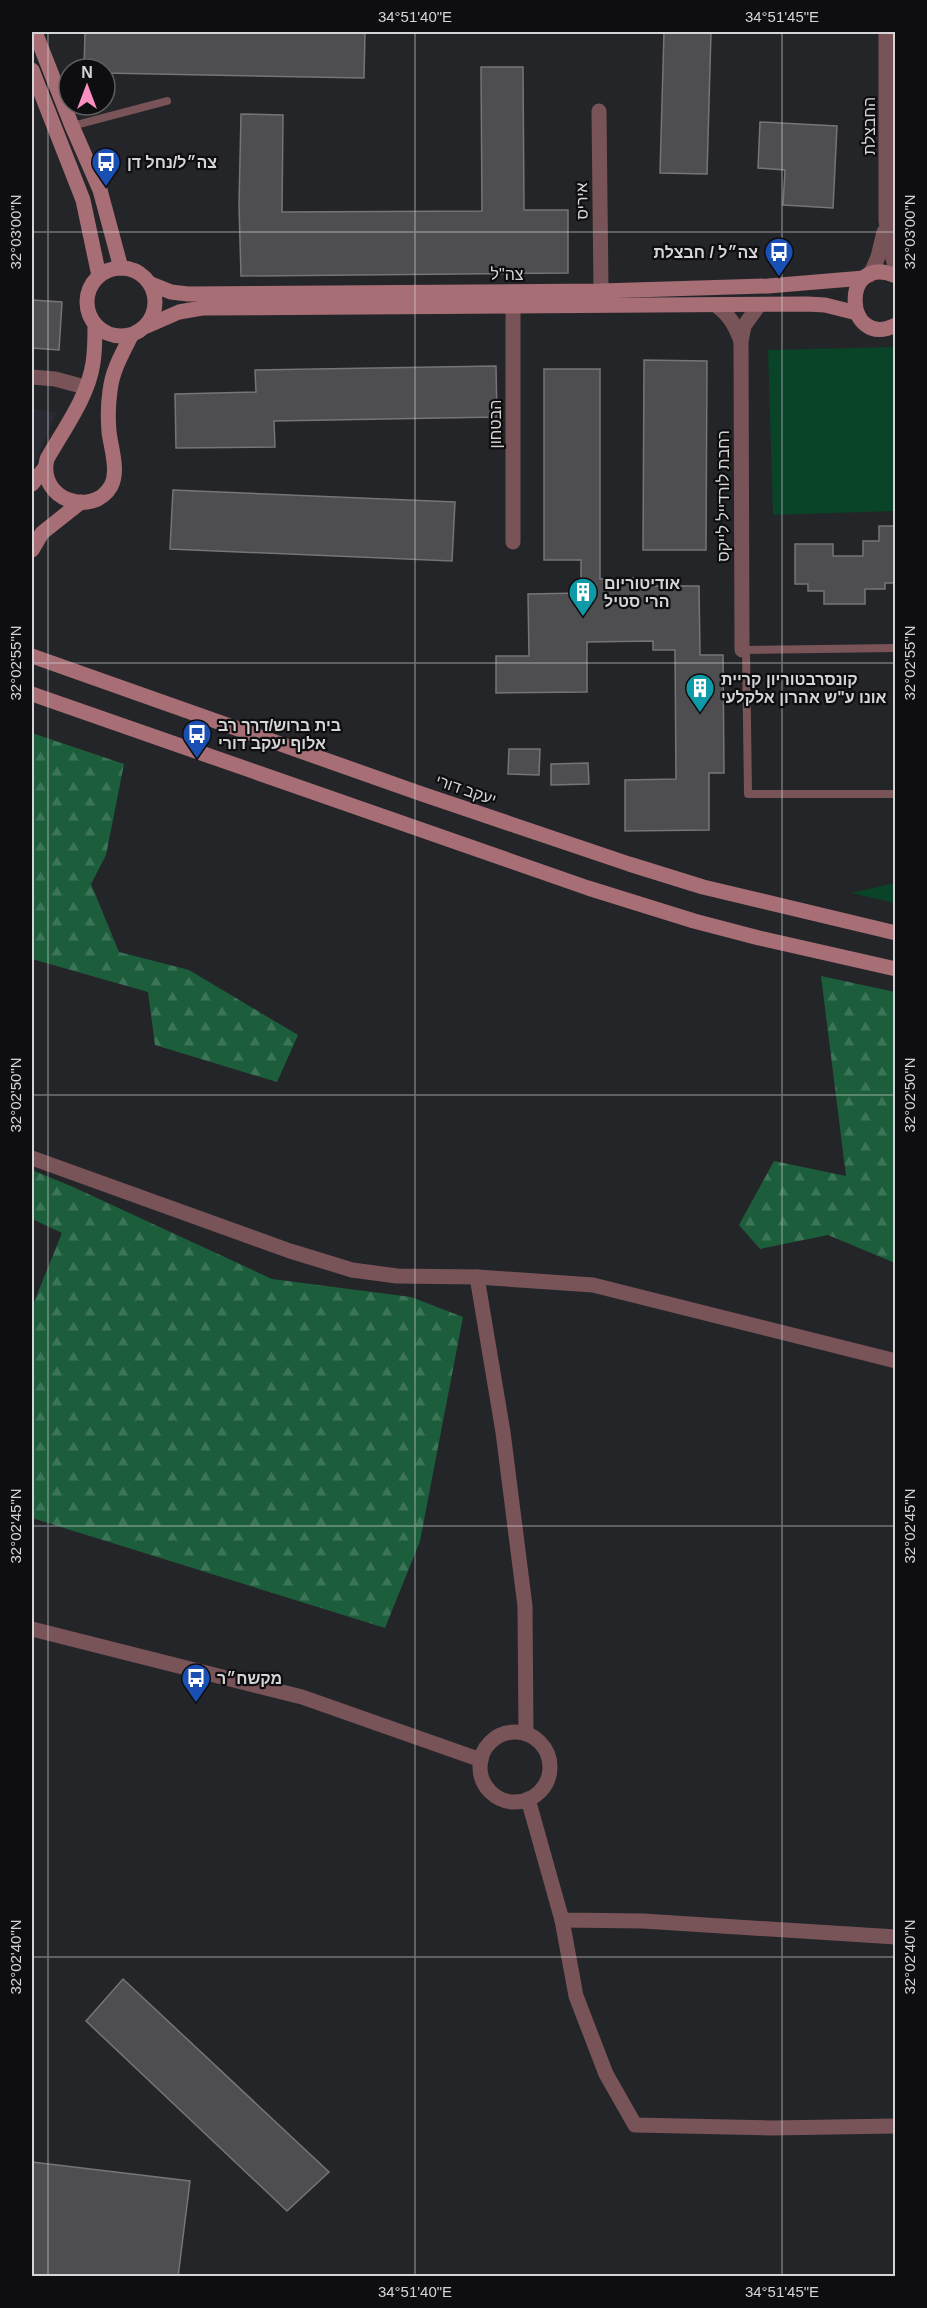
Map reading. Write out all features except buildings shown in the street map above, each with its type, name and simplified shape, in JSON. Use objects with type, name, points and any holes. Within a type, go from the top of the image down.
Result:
[{"type":"street","points":[[35,32],[100,190],[121,268]]},
{"type":"street","name":"החבצלת","points":[[886,32],[886,220]]},
{"type":"street","points":[[33,75],[82,200],[99,276]]},
{"type":"street","name":"איריס","points":[[598,111],[601,291]]},
{"type":"street","points":[[886,220],[888,244],[896,269]]},
{"type":"street","points":[[857,313],[854,298],[856,290],[867,276],[880,249],[886,220]]},
{"type":"street","points":[[95,326],[93,365],[80,402],[46,459],[45,478],[52,490],[59,496],[81,502],[95,501],[112,485],[114,477],[109,429],[110,389],[115,367],[131,336],[147,326],[156,305],[151,284],[143,275],[121,268],[110,270],[99,276],[92,284],[88,294],[89,316],[95,326],[112,336],[131,336]]},
{"type":"street","name":"צה\"ל","points":[[151,284],[171,292],[188,294],[601,291],[768,286],[867,276],[885,272],[896,276]]},
{"type":"street","name":"צה\"ל","points":[[147,326],[179,312],[202,308],[759,305],[825,305],[857,313],[865,323],[871,326],[885,329],[896,325]]},
{"type":"street","name":"רחבת לורדייל לייקס","points":[[744,650],[741,341],[744,326],[759,305]]},
{"type":"street","name":"הבטחון","points":[[513,306],[513,542]]},
{"type":"street","name":"רחבת לורדייל לייקס","points":[[717,306],[728,314],[741,341]]},
{"type":"street","points":[[32,377],[55,379],[85,387]]},
{"type":"street","points":[[32,484],[44,469]]},
{"type":"street","points":[[32,550],[42,533],[81,502]]},
{"type":"street","name":"יעקב דורי","points":[[33,654],[408,789],[629,864],[715,890],[896,933]]},
{"type":"street","points":[[32,694],[588,888],[694,921],[896,969]]},
{"type":"street","points":[[32,1158],[290,1251],[352,1270],[397,1276],[477,1277],[593,1285],[896,1361]]},
{"type":"street","points":[[477,1277],[503,1432],[525,1606],[526,1734]]},
{"type":"street","points":[[32,1629],[302,1697],[481,1760]]},
{"type":"street","points":[[526,1734],[544,1749],[549,1760],[550,1771],[540,1792],[528,1799],[509,1802],[498,1798],[483,1782],[480,1771],[481,1760],[485,1749],[502,1735],[526,1734]]},
{"type":"street","points":[[528,1799],[562,1920],[576,1996],[606,2074],[635,2125],[771,2128],[896,2126]]},
{"type":"street","points":[[562,1920],[644,1921],[896,1937]]},
{"type":"lane","points":[[72,126],[167,101]]},
{"type":"lane","points":[[896,648],[744,650],[748,794],[896,795]]},
{"type":"shaded area","points":[[32,408],[56,413],[32,471]]},
{"type":"green space","points":[[895,347],[895,511],[773,515],[768,350]]},
{"type":"green space","points":[[32,733],[124,764],[106,855],[91,884],[119,952],[189,970],[298,1035],[277,1082],[155,1045],[148,992],[32,959]]},
{"type":"green space","points":[[895,883],[895,903],[851,893]]},
{"type":"green space","points":[[821,976],[895,992],[895,1263],[828,1235],[760,1249],[739,1225],[774,1161],[846,1176]]},
{"type":"green space","points":[[32,1170],[272,1279],[411,1297],[463,1317],[420,1541],[385,1628],[32,1518],[32,1307],[62,1233],[32,1219]]},
{"type":"place","name":"צה״ל/נחל דן","points":[[106,188]]},
{"type":"place","name":"צה״ל / חבצלת","points":[[779,278]]},
{"type":"place","name":"אודיטוריום הרי סטיל","points":[[583,618]]},
{"type":"place","name":"קונסרבטוריון קריית אונו ע\"ש אהרון אלקלעי","points":[[700,714]]},
{"type":"place","name":"בית ברוש/דרך רב אלוף יעקב דורי","points":[[197,760]]},
{"type":"place","name":"מקשח״ר","points":[[196,1704]]}]
